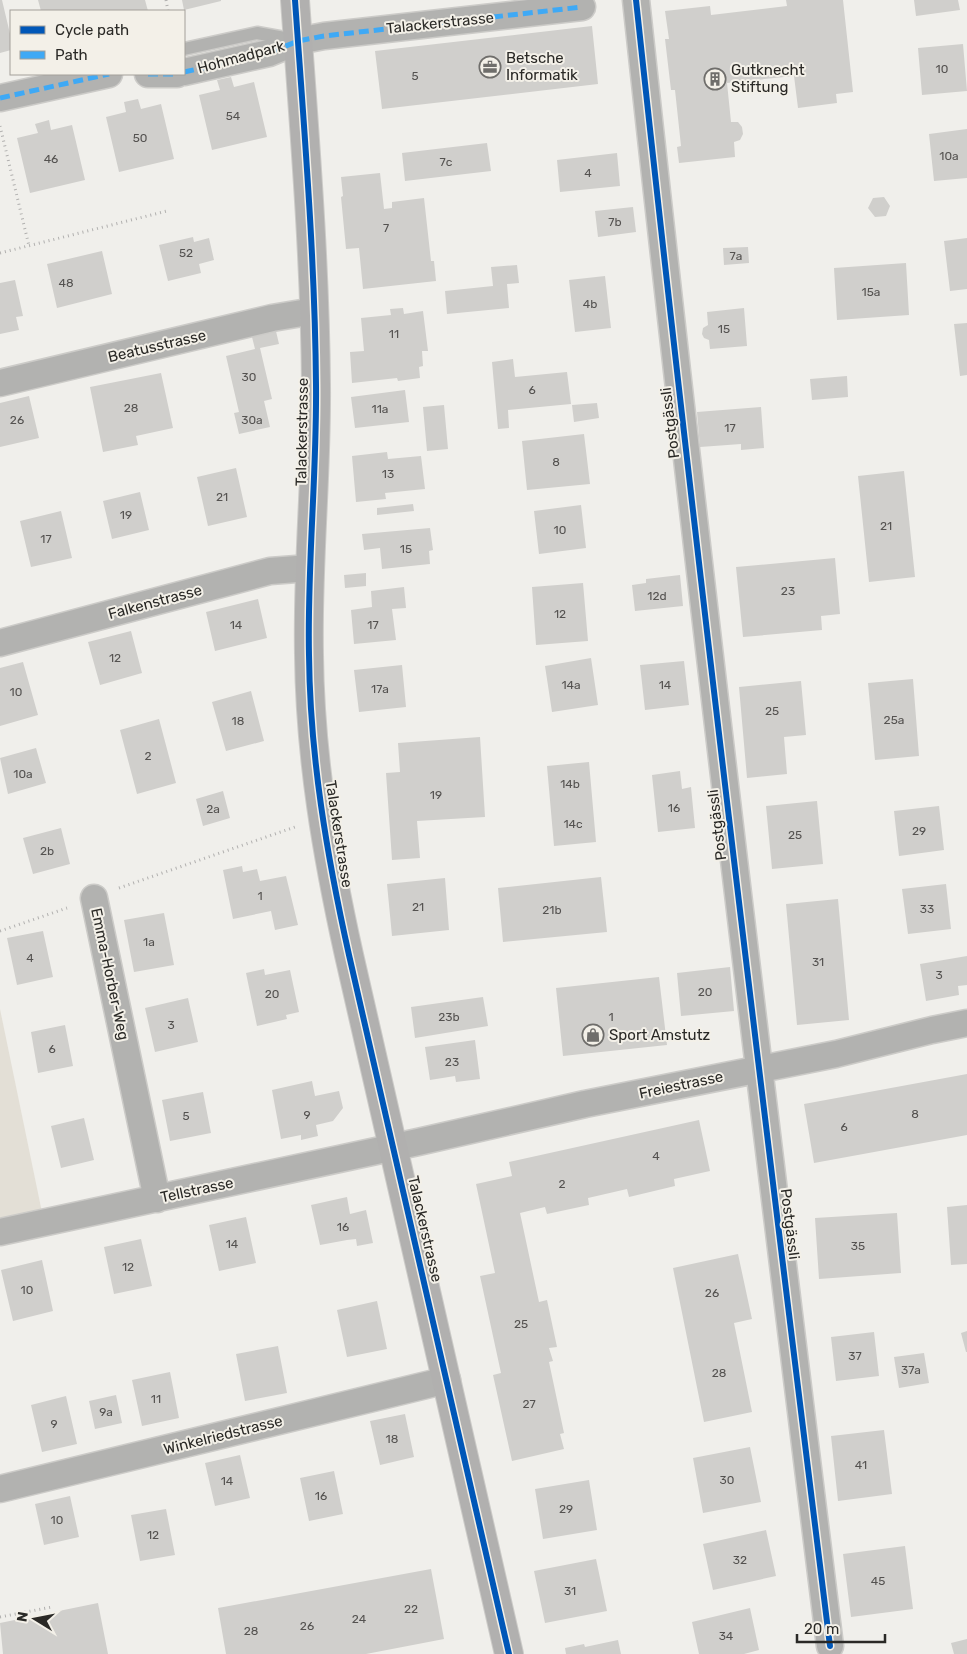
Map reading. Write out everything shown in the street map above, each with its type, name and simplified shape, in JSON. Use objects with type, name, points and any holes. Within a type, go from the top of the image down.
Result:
[{"type":"main road","name":"Talackerstrasse","points":[[295,0],[314,311],[316,458],[310,568],[310,688],[322,818],[348,955],[394,1147],[509,1654]]},
{"type":"street","name":"Postgässli","points":[[636,0],[678,387],[758,1069],[830,1646]]},
{"type":"street","name":"Talackerstrasse","points":[[298,41],[324,36],[582,8]]},
{"type":"street","name":"Hohmadpark","points":[[185,72],[268,52],[298,41]]},
{"type":"street","points":[[0,98],[104,75]]},
{"type":"street","name":"Beatusstrasse","points":[[0,383],[272,318],[314,311]]},
{"type":"street","name":"Falkenstrasse","points":[[0,643],[270,571],[310,568]]},
{"type":"street","name":"Emma-Horber-Weg","points":[[94,898],[157,1199]]},
{"type":"street","name":"Freiestrasse","points":[[394,1147],[585,1104],[836,1054],[967,1023]]},
{"type":"street","name":"Tellstrasse","points":[[0,1232],[394,1147]]},
{"type":"street","name":"Winkelriedstrasse","points":[[0,1489],[447,1380]]},
{"type":"lane","points":[[185,49],[257,32],[298,41]]},
{"type":"path","points":[[0,125],[29,246]]},
{"type":"path","points":[[0,252],[167,211]]},
{"type":"path","points":[[0,931],[94,898]]},
{"type":"path","points":[[0,1618],[52,1607]]},
{"type":"shaded area","points":[[0,1009],[44,1222],[0,1232]]},
{"type":"building","points":[[0,0],[2,0],[10,34],[10,50],[0,53]]},
{"type":"building","points":[[38,0],[145,0],[148,10],[41,10]]},
{"type":"building","points":[[182,0],[221,0],[221,1],[184,10]]},
{"type":"building","name":"Gutknecht Stiftung","points":[[786,0],[843,0],[853,92],[836,94],[837,103],[798,108],[794,76],[727,83],[731,122],[738,122],[742,127],[743,134],[740,140],[734,142],[735,157],[679,163],[677,147],[681,146],[675,90],[671,90],[665,39],[669,39],[665,11],[710,6],[711,15],[787,6]]},
{"type":"building","points":[[914,0],[958,0],[960,10],[916,16]]},
{"type":"building","points":[[592,26],[598,84],[382,109],[375,51]]},
{"type":"building","points":[[963,44],[967,91],[922,95],[918,48]]},
{"type":"building","points":[[231,77],[234,87],[254,82],[267,137],[212,150],[199,95],[220,90],[217,80]]},
{"type":"building","points":[[138,99],[141,109],[161,104],[174,159],[119,172],[106,117],[126,112],[124,102]]},
{"type":"building","points":[[49,120],[51,130],[72,125],[85,180],[30,193],[17,138],[38,133],[35,124]]},
{"type":"building","points":[[967,129],[967,178],[934,181],[929,134]]},
{"type":"building","points":[[487,143],[491,171],[405,181],[402,153]]},
{"type":"building","points":[[617,153],[620,186],[560,192],[557,160]]},
{"type":"building","points":[[380,173],[384,209],[392,208],[392,202],[424,198],[431,261],[434,261],[436,281],[363,289],[359,248],[346,249],[341,177]]},
{"type":"building","points":[[884,197],[890,206],[886,216],[875,217],[868,208],[873,198]]},
{"type":"building","points":[[633,207],[636,232],[598,237],[595,211]]},
{"type":"building","points":[[193,237],[194,242],[209,238],[214,260],[199,264],[201,273],[168,281],[159,245]]},
{"type":"building","points":[[967,238],[967,289],[950,291],[944,241]]},
{"type":"building","points":[[748,247],[749,263],[724,265],[723,248]]},
{"type":"building","points":[[102,251],[112,294],[57,308],[47,264]]},
{"type":"building","points":[[906,263],[909,315],[837,320],[834,268]]},
{"type":"building","points":[[517,265],[519,283],[507,284],[509,308],[447,314],[445,291],[493,286],[491,267]]},
{"type":"building","points":[[605,276],[611,328],[575,332],[569,280]]},
{"type":"building","points":[[15,280],[23,316],[16,317],[19,330],[0,334],[0,283]]},
{"type":"building","points":[[403,308],[404,314],[423,311],[428,351],[422,351],[423,366],[419,367],[420,378],[398,381],[397,378],[352,383],[350,352],[364,351],[361,318],[391,315],[390,309]]},
{"type":"building","points":[[744,308],[747,346],[710,349],[709,340],[704,338],[702,334],[703,328],[708,325],[707,312]]},
{"type":"building","points":[[967,323],[967,375],[960,376],[954,324]]},
{"type":"building","points":[[275,327],[279,344],[260,348],[272,399],[264,401],[270,427],[239,434],[234,413],[239,412],[226,356],[255,349],[251,333]]},
{"type":"building","points":[[513,359],[515,377],[567,372],[571,404],[508,410],[509,428],[498,429],[492,362]]},
{"type":"building","points":[[161,373],[173,428],[136,436],[138,445],[103,452],[90,387]]},
{"type":"building","points":[[847,376],[848,397],[812,400],[810,379]]},
{"type":"building","points":[[405,390],[409,422],[355,428],[351,397]]},
{"type":"building","points":[[29,396],[39,438],[0,447],[0,403]]},
{"type":"building","points":[[597,403],[599,418],[574,422],[572,405]]},
{"type":"building","points":[[444,405],[448,449],[427,451],[423,407]]},
{"type":"building","points":[[761,407],[764,448],[741,450],[741,444],[700,447],[697,412]]},
{"type":"building","points":[[584,434],[590,484],[527,490],[522,441]]},
{"type":"building","points":[[387,452],[388,459],[421,456],[425,489],[385,493],[386,499],[356,502],[352,456]]},
{"type":"building","points":[[236,468],[247,517],[208,526],[197,477]]},
{"type":"building","points":[[904,471],[915,577],[869,582],[858,476]]},
{"type":"building","points":[[140,492],[149,530],[112,539],[103,501]]},
{"type":"building","points":[[413,504],[414,511],[377,515],[377,508]]},
{"type":"building","points":[[581,505],[586,548],[539,554],[534,511]]},
{"type":"building","points":[[61,511],[72,558],[31,567],[20,521]]},
{"type":"building","points":[[430,528],[433,550],[429,551],[430,564],[382,569],[380,548],[364,550],[362,534]]},
{"type":"building","points":[[835,558],[840,614],[821,616],[822,630],[743,637],[736,567]]},
{"type":"building","points":[[366,573],[366,586],[345,588],[344,575]]},
{"type":"building","points":[[680,575],[683,606],[635,611],[632,585],[646,583],[646,579]]},
{"type":"building","points":[[583,583],[588,641],[536,645],[532,587]]},
{"type":"building","points":[[404,587],[406,608],[392,609],[396,640],[354,644],[351,610],[372,607],[371,591]]},
{"type":"building","points":[[258,599],[267,638],[215,651],[206,612]]},
{"type":"building","points":[[131,631],[142,673],[100,685],[88,642]]},
{"type":"building","points":[[591,658],[598,705],[552,712],[545,666]]},
{"type":"building","points":[[684,661],[689,705],[645,710],[640,665]]},
{"type":"building","points":[[23,662],[38,715],[0,726],[0,668]]},
{"type":"building","points":[[402,665],[406,707],[359,712],[354,670]]},
{"type":"building","points":[[913,679],[919,756],[875,760],[868,683]]},
{"type":"building","points":[[801,681],[806,735],[784,737],[787,774],[747,778],[739,687]]},
{"type":"building","points":[[251,691],[264,741],[226,751],[212,702]]},
{"type":"building","points":[[159,719],[176,783],[137,794],[120,730]]},
{"type":"building","points":[[480,737],[485,817],[417,821],[420,858],[392,860],[386,773],[400,772],[398,743]]},
{"type":"building","points":[[36,748],[46,783],[8,794],[0,758]]},
{"type":"building","points":[[589,762],[596,842],[554,846],[547,766]]},
{"type":"building","points":[[680,771],[682,789],[691,787],[695,828],[658,832],[652,775]]},
{"type":"building","points":[[223,791],[230,818],[203,826],[196,799]]},
{"type":"building","points":[[817,801],[823,864],[772,869],[766,806]]},
{"type":"building","points":[[939,806],[944,850],[899,856],[894,811]]},
{"type":"building","points":[[61,828],[70,864],[33,874],[23,838]]},
{"type":"building","points":[[242,866],[243,872],[257,869],[260,881],[286,876],[298,925],[275,930],[271,911],[233,919],[223,870]]},
{"type":"building","points":[[601,877],[607,932],[503,942],[498,888]]},
{"type":"building","points":[[445,878],[449,930],[392,936],[387,884]]},
{"type":"building","points":[[946,884],[951,929],[908,934],[902,889]]},
{"type":"building","points":[[838,899],[849,1020],[797,1025],[786,904]]},
{"type":"building","points":[[164,913],[174,965],[134,972],[124,920]]},
{"type":"building","points":[[43,931],[53,977],[17,985],[7,938]]},
{"type":"building","points":[[967,956],[967,985],[958,986],[959,995],[926,1001],[920,964]]},
{"type":"building","points":[[730,967],[734,1011],[681,1016],[677,973]]},
{"type":"building","points":[[264,969],[265,975],[290,970],[299,1012],[286,1015],[287,1019],[257,1026],[246,973]]},
{"type":"building","points":[[659,977],[667,1045],[563,1056],[556,988]]},
{"type":"building","points":[[483,997],[488,1026],[415,1038],[411,1007]]},
{"type":"building","points":[[188,998],[198,1042],[155,1052],[145,1008]]},
{"type":"building","points":[[65,1025],[73,1066],[38,1073],[31,1032]]},
{"type":"building","points":[[475,1040],[480,1079],[456,1082],[455,1076],[430,1080],[425,1047]]},
{"type":"building","points":[[967,1074],[967,1135],[814,1163],[804,1104]]},
{"type":"building","points":[[312,1081],[315,1096],[339,1091],[343,1108],[333,1121],[316,1125],[318,1136],[301,1140],[301,1135],[281,1139],[272,1090]]},
{"type":"building","points":[[203,1092],[211,1133],[170,1141],[162,1100]]},
{"type":"building","points":[[84,1118],[94,1160],[61,1168],[51,1126]]},
{"type":"building","points":[[699,1120],[710,1171],[674,1179],[675,1186],[629,1197],[627,1189],[588,1198],[589,1205],[547,1214],[545,1207],[520,1213],[539,1302],[547,1300],[557,1347],[549,1348],[553,1361],[549,1362],[564,1433],[560,1434],[564,1449],[512,1461],[493,1375],[501,1373],[480,1276],[495,1273],[476,1184],[512,1176],[509,1162]]},
{"type":"building","points":[[347,1197],[350,1214],[366,1210],[373,1243],[357,1246],[356,1239],[320,1245],[311,1205]]},
{"type":"building","points":[[967,1205],[967,1264],[951,1265],[947,1207]]},
{"type":"building","points":[[897,1213],[901,1273],[819,1279],[815,1218]]},
{"type":"building","points":[[246,1217],[256,1263],[219,1271],[209,1225]]},
{"type":"building","points":[[141,1239],[152,1286],[114,1294],[104,1247]]},
{"type":"building","points":[[738,1254],[752,1319],[734,1323],[752,1412],[704,1422],[673,1268]]},
{"type":"building","points":[[42,1260],[53,1311],[13,1321],[1,1270]]},
{"type":"building","points":[[377,1301],[387,1349],[347,1357],[337,1310]]},
{"type":"building","points":[[967,1331],[967,1352],[966,1352],[961,1333]]},
{"type":"building","points":[[874,1332],[879,1376],[836,1381],[831,1337]]},
{"type":"building","points":[[278,1346],[287,1393],[245,1401],[236,1354]]},
{"type":"building","points":[[924,1353],[929,1383],[899,1388],[894,1357]]},
{"type":"building","points":[[170,1372],[179,1418],[142,1426],[132,1380]]},
{"type":"building","points":[[116,1395],[122,1423],[95,1429],[89,1401]]},
{"type":"building","points":[[66,1396],[77,1444],[42,1452],[31,1405]]},
{"type":"building","points":[[405,1414],[414,1457],[380,1465],[370,1421]]},
{"type":"building","points":[[884,1430],[892,1494],[838,1501],[831,1436]]},
{"type":"building","points":[[750,1447],[761,1502],[703,1513],[693,1458]]},
{"type":"building","points":[[240,1455],[250,1498],[215,1506],[205,1463]]},
{"type":"building","points":[[334,1471],[343,1514],[309,1521],[300,1478]]},
{"type":"building","points":[[589,1480],[597,1530],[543,1539],[535,1489]]},
{"type":"building","points":[[70,1496],[79,1537],[44,1545],[35,1504]]},
{"type":"building","points":[[166,1509],[175,1555],[140,1561],[131,1515]]},
{"type":"building","points":[[766,1530],[776,1576],[713,1590],[703,1544]]},
{"type":"building","points":[[905,1546],[913,1609],[851,1617],[843,1554]]},
{"type":"building","points":[[596,1559],[607,1611],[545,1623],[534,1571]]},
{"type":"building","points":[[431,1569],[444,1639],[366,1654],[226,1654],[218,1608]]},
{"type":"building","points":[[98,1603],[108,1654],[3,1654],[0,1623]]},
{"type":"building","points":[[750,1608],[759,1650],[744,1654],[699,1654],[692,1622]]},
{"type":"building","points":[[967,1639],[967,1654],[954,1654],[951,1643]]},
{"type":"building","points":[[618,1640],[621,1654],[566,1654],[565,1648],[584,1644],[585,1647]]},
{"type":"marked path","points":[[185,72],[269,53],[298,41],[324,36],[582,7]]},
{"type":"marked path","points":[[0,98],[104,75]]},
{"type":"cycle path","points":[[295,0],[314,289],[316,419],[309,588],[309,655],[316,769],[327,843],[349,955],[509,1654]]},
{"type":"cycle path","points":[[636,0],[730,823],[830,1646]]},
{"type":"place","name":"Betsche Informatik","points":[[490,67]]},
{"type":"place","name":"Gutknecht Stiftung","points":[[715,79]]},
{"type":"place","name":"Sport Amstutz","points":[[593,1035]]}]
